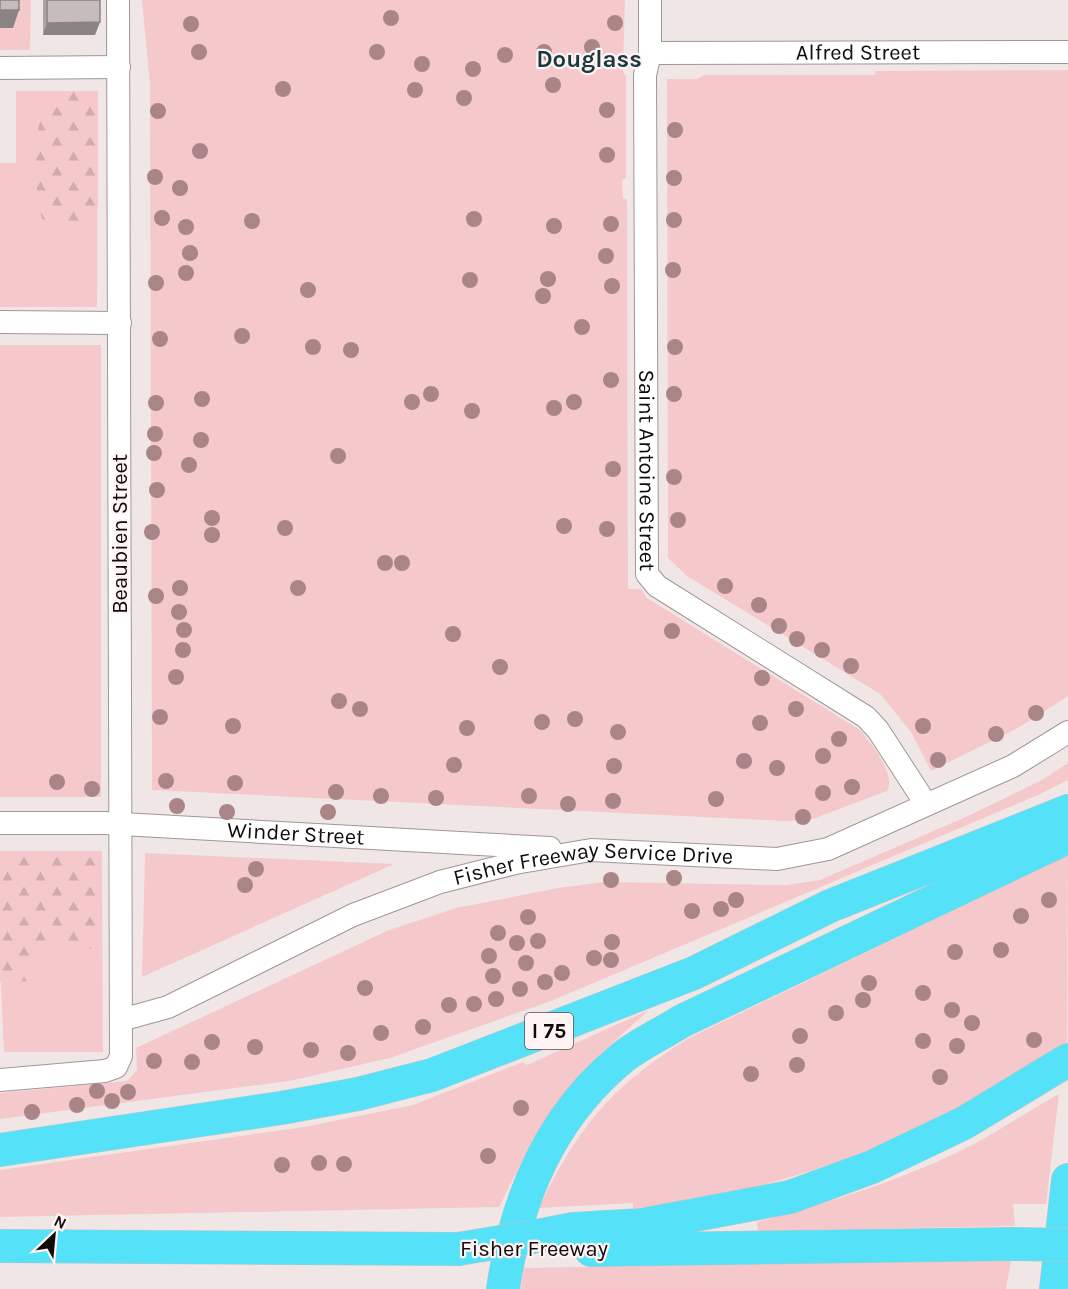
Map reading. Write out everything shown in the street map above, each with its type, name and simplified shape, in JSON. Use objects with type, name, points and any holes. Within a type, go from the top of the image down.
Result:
[{"type":"highway","name":"I 75","points":[[0,1150],[281,1108],[358,1094],[432,1075],[694,973],[830,906],[1068,811]]},
{"type":"highway","points":[[503,1289],[514,1226],[530,1184],[560,1125],[595,1083],[624,1056],[682,1021],[1068,837]]},
{"type":"highway","points":[[530,1244],[573,1229],[642,1225],[790,1197],[872,1167],[964,1123],[1036,1082],[1068,1060]]},
{"type":"highway","points":[[1056,1289],[1068,1180]]},
{"type":"highway","name":"Fisher Freeway","points":[[0,1246],[458,1249],[530,1244],[634,1248],[1068,1245]]},
{"type":"street","name":"Beaubien Street","points":[[0,1080],[105,1071],[116,1066],[121,1056],[118,0]]},
{"type":"street","name":"Saint Antoine Street","points":[[650,0],[650,53],[645,75],[647,574],[657,586],[866,717],[878,730],[926,804]]},
{"type":"street","name":"Alfred Street","points":[[650,53],[1068,52]]},
{"type":"street","points":[[0,68],[119,67]]},
{"type":"street","points":[[0,322],[120,322]]},
{"type":"street","name":"Fisher Freeway Service Drive","points":[[121,1020],[168,1007],[353,915],[440,882],[515,863],[591,850],[777,860],[828,849],[1013,766],[1068,732]]},
{"type":"street","name":"Winder Street","points":[[0,823],[120,824],[591,850]]},
{"type":"green space","points":[[0,0],[31,0],[30,50],[0,50]]},
{"type":"green space","points":[[142,0],[625,0],[623,69],[626,75],[626,178],[622,180],[623,198],[627,200],[628,589],[641,589],[647,598],[860,730],[876,750],[885,768],[889,784],[887,791],[813,819],[785,821],[152,790],[150,85]]},
{"type":"green space","points":[[1068,70],[1068,696],[1018,728],[931,771],[911,732],[880,694],[687,576],[668,558],[667,79],[697,79],[704,75],[875,75],[876,71]]},
{"type":"green space","points":[[16,91],[98,91],[97,307],[0,307],[0,163],[16,163]]},
{"type":"green space","points":[[64,91],[98,91],[98,204],[90,222],[79,229],[42,219],[38,194],[36,150],[40,122],[45,108]]},
{"type":"green space","points":[[0,345],[101,345],[101,797],[0,797]]},
{"type":"green space","points":[[1068,763],[1068,780],[1038,795],[551,1001],[390,1058],[289,1081],[0,1119],[0,1093],[127,1081],[137,1070],[136,1048],[389,930],[456,908],[558,888],[604,882],[786,885],[820,880],[968,816],[1042,780]]},
{"type":"green space","points":[[0,851],[102,851],[103,1052],[4,1052],[0,964]]},
{"type":"green space","points":[[8,851],[102,851],[100,949],[31,945],[33,981],[0,982],[0,857]]},
{"type":"green space","points":[[145,853],[394,864],[142,977]]},
{"type":"green space","points":[[1068,855],[1067,1045],[966,1107],[887,1143],[807,1172],[724,1194],[639,1208],[633,1208],[633,1203],[539,1208],[568,1153],[600,1110],[618,1091],[662,1056],[689,1038]]},
{"type":"green space","points":[[649,1010],[597,1057],[552,1109],[529,1147],[499,1207],[0,1217],[0,1170],[304,1127],[413,1105],[523,1062],[527,1065]]},
{"type":"green space","points":[[1059,1094],[1046,1204],[1013,1204],[1015,1226],[758,1231],[757,1222],[864,1190],[942,1159],[980,1141]]},
{"type":"green space","points":[[1011,1260],[1006,1289],[521,1289],[524,1268]]},
{"type":"building","points":[[0,0],[19,0],[19,10],[0,10]]},
{"type":"building","points":[[47,0],[100,0],[100,22],[47,23]]},
{"type":"district","name":"Douglass","points":[[589,59]]}]
